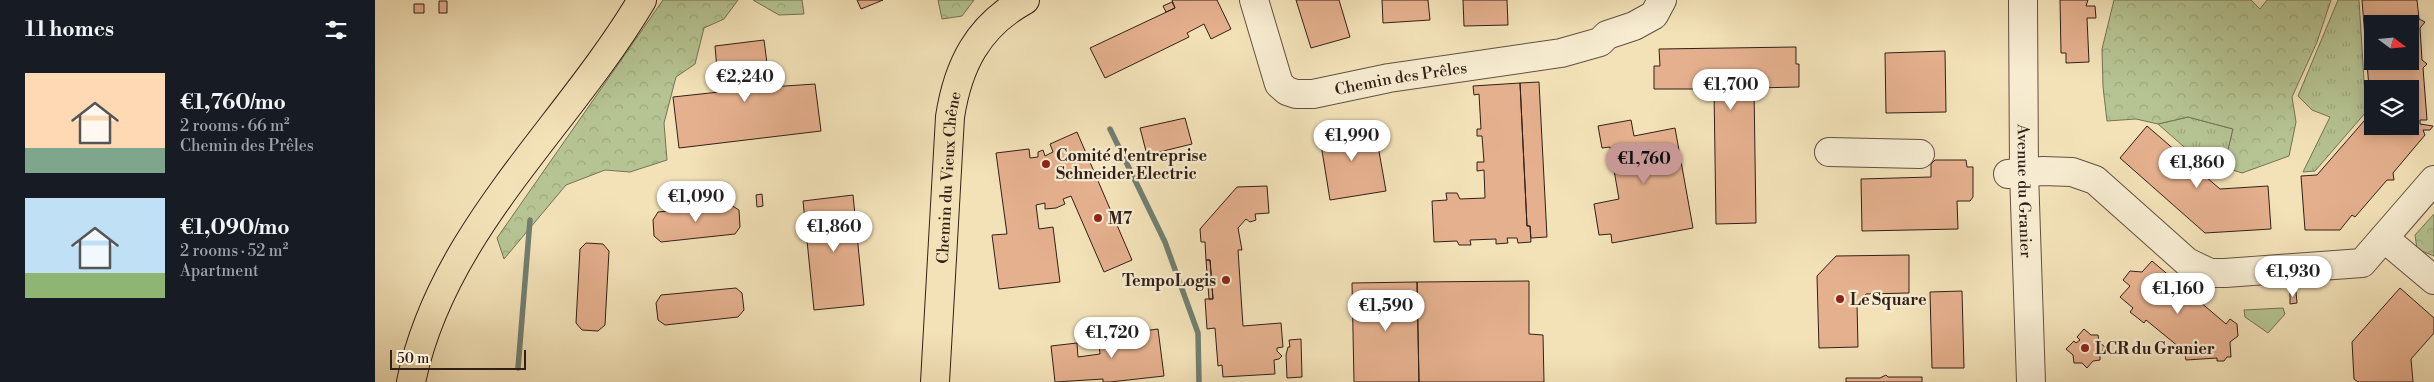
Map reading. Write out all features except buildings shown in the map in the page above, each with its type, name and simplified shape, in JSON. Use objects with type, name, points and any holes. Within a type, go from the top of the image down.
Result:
[{"type":"main road","points":[[411,382],[421,338],[437,300],[473,236],[642,0]]},
{"type":"main road","name":"Chemin du Vieux Chêne","points":[[935,382],[950,117],[957,80],[971,52],[987,28],[1010,8],[1025,0]]},
{"type":"street","name":"Chemin des Prêles","points":[[1254,0],[1279,84],[1287,91],[1296,94],[1313,94],[1389,78],[1561,53],[1600,42],[1607,35],[1634,26],[1654,16],[1662,0]]},
{"type":"street","name":"Avenue du Granier","points":[[2006,0],[2031,382]]},
{"type":"street","name":"Avenue du Granier","points":[[2013,382],[2016,174],[2023,0]]},
{"type":"street","points":[[1829,152],[1920,154]]},
{"type":"street","points":[[2016,174],[2043,171],[2072,172],[2095,180],[2187,262],[2210,273],[2362,263],[2434,180]]},
{"type":"street","points":[[2384,238],[2434,280]]},
{"type":"green space","points":[[663,0],[738,0],[724,19],[704,28],[695,64],[676,77],[664,123],[667,160],[630,172],[605,170],[566,185],[504,259],[497,238]]},
{"type":"green space","points":[[753,0],[802,0],[804,14],[779,15]]},
{"type":"green space","points":[[938,0],[974,0],[962,16],[942,19]]},
{"type":"green space","points":[[2114,0],[2251,0],[2260,9],[2267,0],[2331,0],[2317,42],[2292,97],[2296,122],[2289,156],[2242,173],[2224,167],[2233,129],[2188,117],[2158,124],[2136,119],[2107,121],[2103,87],[2102,49]]},
{"type":"green space","points":[[2338,0],[2359,0],[2364,114],[2315,171],[2303,172],[2330,117],[2312,110],[2298,96]]},
{"type":"green space","points":[[2188,117],[2233,129],[2224,167],[2216,175],[2158,124]]},
{"type":"green space","points":[[2434,214],[2434,256],[2417,249],[2415,235]]},
{"type":"green space","points":[[2283,308],[2285,314],[2268,333],[2245,317],[2244,310]]},
{"type":"waterway","points":[[1110,129],[1165,242],[1198,333],[1199,382]]},
{"type":"waterway","points":[[518,368],[530,220]]},
{"type":"place","name":"Comité d'entreprise Schneider Electric","points":[[1046,164]]},
{"type":"place","name":"M7","points":[[1098,218]]},
{"type":"place","name":"TempoLogis","points":[[1226,280]]},
{"type":"place","name":"Le Square","points":[[1840,299]]},
{"type":"place","name":"LCR du Granier","points":[[2085,348]]}]
